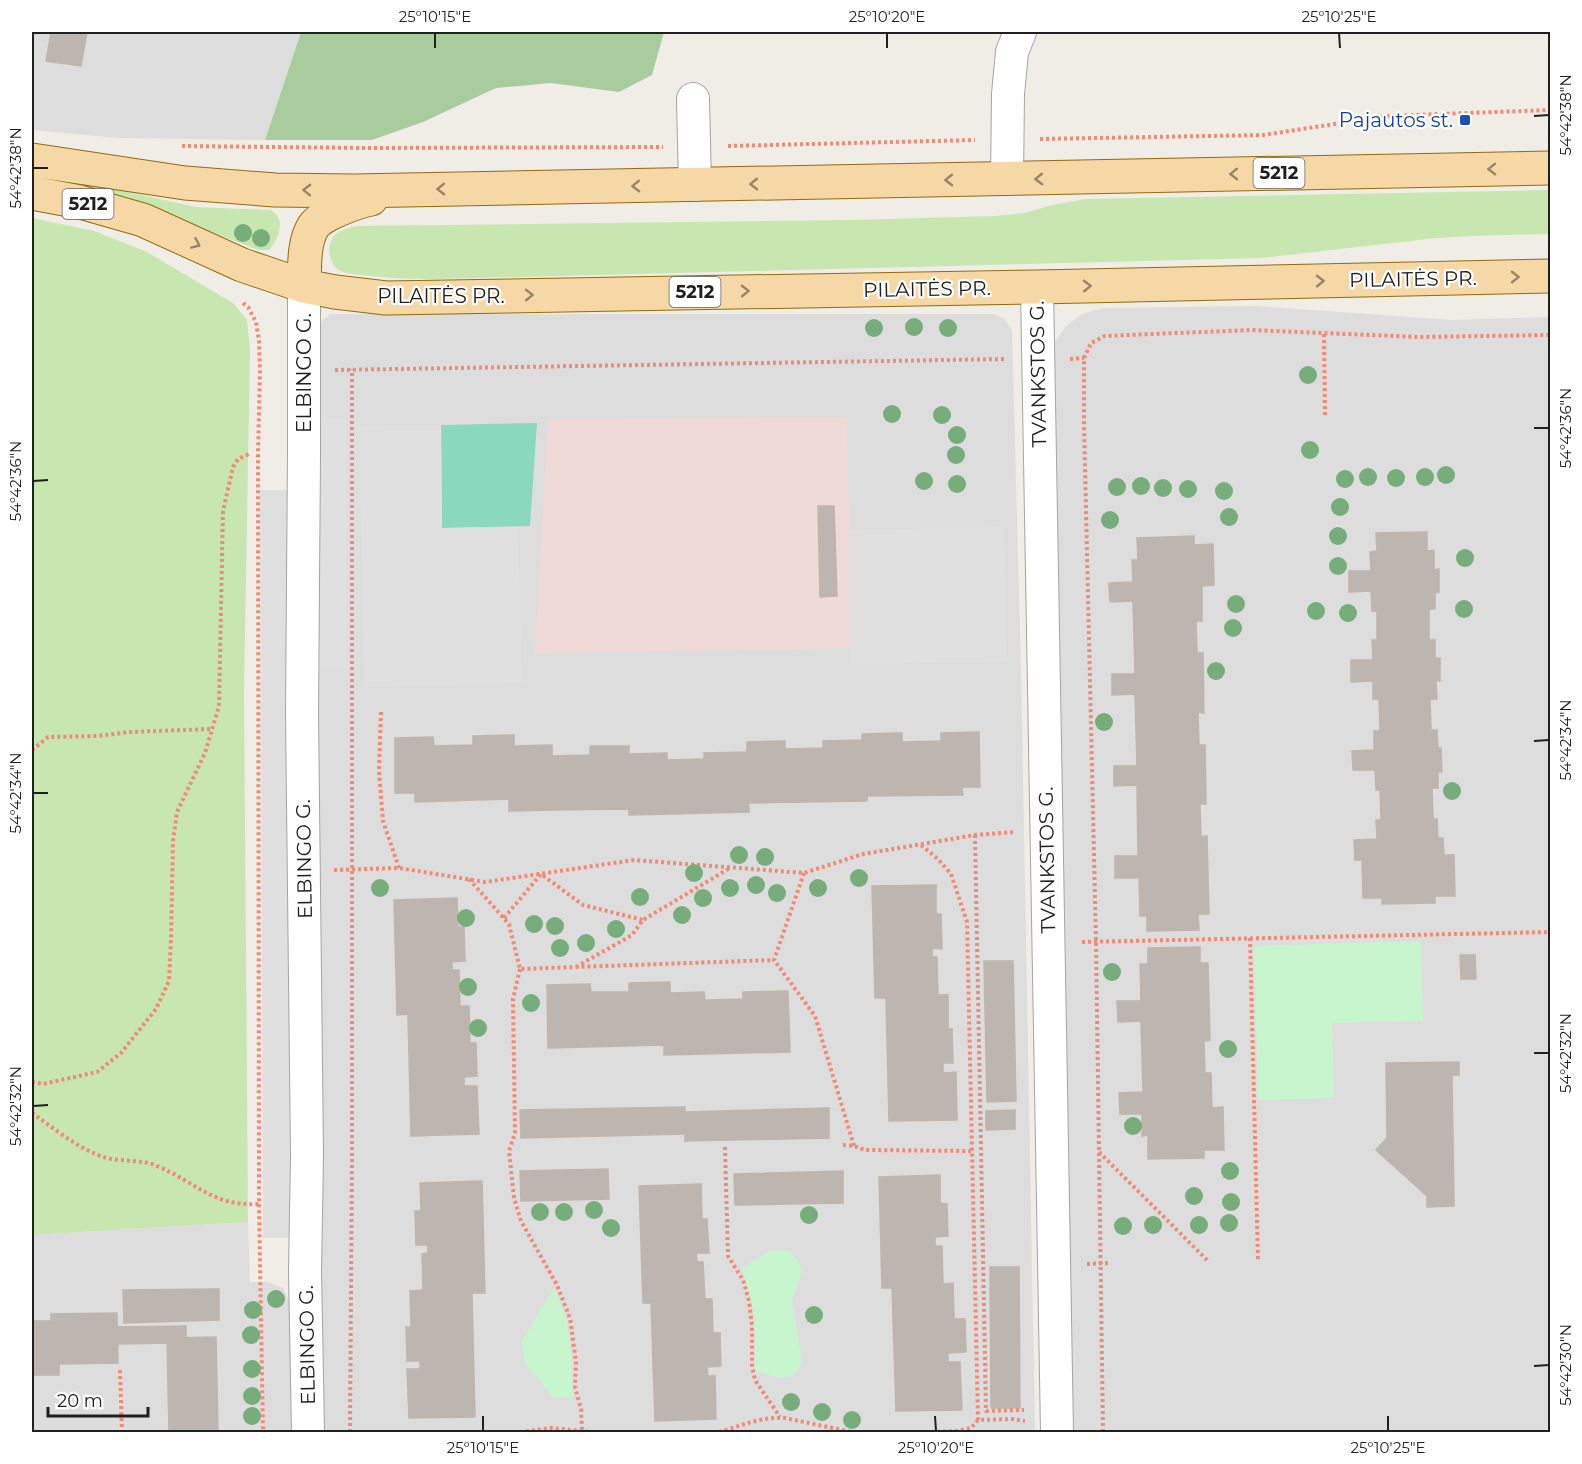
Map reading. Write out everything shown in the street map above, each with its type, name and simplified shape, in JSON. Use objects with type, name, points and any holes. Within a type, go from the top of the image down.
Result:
[{"type":"main road","name":"5212","points":[[32,160],[185,183],[287,190],[408,190],[1551,168]]},
{"type":"main road","name":"5212","points":[[304,286],[306,247],[314,225],[330,213],[358,202],[408,190]]},
{"type":"main road","name":"PILAITĖS PR.","points":[[32,193],[80,202],[143,220],[242,265],[304,286],[386,298],[1551,276]]},
{"type":"street","points":[[1007,179],[1008,94],[1012,52],[1020,32]]},
{"type":"street","points":[[693,99],[695,185]]},
{"type":"street","name":"ELBINGO G.","points":[[304,286],[302,713],[308,1432]]},
{"type":"street","name":"TVANKSTOS G.","points":[[1037,287],[1048,943],[1049,1426]]},
{"type":"path","points":[[178,146],[694,147],[1263,135],[1388,116],[1551,110]]},
{"type":"path","points":[[1103,1432],[1084,358],[1091,343],[1105,336],[1250,330],[1419,337],[1551,335]]},
{"type":"path","points":[[1324,334],[1325,415]]},
{"type":"path","points":[[263,1432],[259,1204],[258,454],[260,371],[1084,358]]},
{"type":"path","points":[[350,1432],[352,369]]},
{"type":"path","points":[[32,1082],[43,1084],[97,1072],[121,1053],[156,1009],[169,981],[173,842],[177,812],[205,753],[219,706],[223,511],[233,467],[238,459],[249,454]]},
{"type":"path","points":[[381,712],[379,772],[383,821],[399,868]]},
{"type":"path","points":[[32,750],[48,737],[212,729]]},
{"type":"path","points":[[304,871],[399,868],[485,882],[634,860],[804,873],[863,854],[975,835],[1046,830]]},
{"type":"path","points":[[975,835],[986,1411],[1032,1410],[1049,1426]]},
{"type":"path","points":[[920,844],[951,874],[967,922],[978,1420],[971,1428],[931,1432]]},
{"type":"path","points":[[575,968],[632,935],[643,920],[730,868]]},
{"type":"path","points":[[774,960],[804,873]]},
{"type":"path","points":[[504,918],[541,874]]},
{"type":"path","points":[[541,874],[583,905],[643,920]]},
{"type":"path","points":[[469,879],[509,924],[520,969],[513,999],[514,1133],[509,1151],[514,1198],[521,1221],[557,1285],[570,1318],[576,1362],[575,1387],[581,1409],[582,1430]]},
{"type":"path","points":[[1048,943],[1551,932]]},
{"type":"path","points":[[1250,938],[1258,1260]]},
{"type":"path","points":[[520,969],[774,960]]},
{"type":"path","points":[[774,960],[815,1016],[854,1146]]},
{"type":"path","points":[[32,1113],[86,1150],[107,1158],[155,1164],[230,1203],[259,1204]]},
{"type":"path","points":[[843,1145],[865,1150],[972,1150]]},
{"type":"path","points":[[725,1147],[728,1256],[743,1280],[749,1301],[752,1326],[752,1366],[755,1380],[780,1417]]},
{"type":"path","points":[[1099,1152],[1208,1261]]},
{"type":"path","points":[[120,1370],[122,1432]]},
{"type":"path","points":[[719,1432],[775,1417],[852,1432]]},
{"type":"path","points":[[978,1420],[1013,1419],[1049,1426]]},
{"type":"path","points":[[520,1432],[552,1428],[592,1432]]},
{"type":"shaded area","points":[[32,32],[301,32],[265,140],[120,138],[32,130]]},
{"type":"shaded area","points":[[1256,306],[1453,320],[1550,317],[1550,1432],[1071,1432],[1050,363],[1054,343],[1065,327],[1082,314],[1103,308]]},
{"type":"shaded area","points":[[331,314],[994,314],[1005,319],[1012,331],[1021,668],[1035,1432],[319,1432],[317,330],[323,320]]},
{"type":"shaded area","points":[[847,417],[851,648],[535,653],[548,420]]},
{"type":"shaded area","points":[[318,418],[346,419],[347,668],[319,668]]},
{"type":"shaded area","points":[[441,425],[442,528],[518,527],[522,683],[364,687],[359,426]]},
{"type":"shaded area","points":[[260,490],[287,490],[290,1238],[263,1238]]},
{"type":"shaded area","points":[[1004,527],[1007,662],[851,664],[849,530]]},
{"type":"shaded area","points":[[248,1222],[250,1282],[267,1282],[283,1288],[291,1304],[294,1432],[32,1432],[32,1235]]},
{"type":"green space","points":[[301,32],[664,32],[652,75],[619,92],[551,83],[496,88],[423,122],[372,140],[265,140]]},
{"type":"green space","points":[[32,170],[195,207],[270,210],[278,218],[280,229],[269,250],[259,250],[187,223],[32,177]]},
{"type":"green space","points":[[1550,190],[1550,234],[1436,238],[1262,258],[427,279],[381,277],[344,272],[334,265],[329,252],[332,240],[337,233],[358,226],[855,220],[994,216],[1025,213],[1085,199]]},
{"type":"green space","points":[[32,218],[94,231],[145,251],[233,303],[247,320],[250,350],[244,691],[248,1222],[32,1235]]},
{"type":"green space","points":[[537,423],[530,526],[442,528],[441,425]]},
{"type":"green space","points":[[1421,941],[1423,1021],[1332,1023],[1334,1098],[1258,1100],[1254,946]]},
{"type":"green space","points":[[773,1249],[789,1251],[799,1262],[802,1272],[792,1300],[802,1364],[792,1377],[779,1378],[756,1371],[754,1312],[742,1268]]},
{"type":"green space","points":[[554,1288],[567,1321],[573,1397],[554,1398],[525,1363],[522,1341]]},
{"type":"building","points":[[51,32],[87,32],[81,66],[46,61]]},
{"type":"building","points":[[818,506],[834,506],[837,596],[820,597]]},
{"type":"building","points":[[1427,532],[1427,551],[1434,550],[1434,570],[1439,569],[1439,592],[1435,593],[1435,609],[1429,609],[1429,640],[1435,640],[1435,658],[1440,658],[1440,681],[1436,680],[1437,699],[1430,699],[1431,730],[1437,730],[1438,748],[1441,748],[1442,772],[1438,772],[1438,788],[1432,788],[1433,819],[1437,819],[1438,838],[1443,838],[1444,855],[1454,855],[1455,896],[1435,896],[1435,903],[1382,904],[1382,898],[1363,898],[1362,860],[1355,860],[1354,840],[1377,839],[1376,820],[1381,820],[1380,790],[1376,790],[1375,770],[1353,770],[1352,751],[1374,750],[1374,731],[1380,731],[1379,699],[1373,699],[1373,681],[1351,682],[1351,660],[1373,660],[1372,640],[1377,640],[1377,611],[1372,611],[1371,591],[1349,592],[1349,571],[1371,571],[1370,552],[1377,551],[1376,533]]},
{"type":"building","points":[[1194,536],[1194,545],[1213,544],[1214,585],[1202,586],[1202,621],[1196,621],[1197,653],[1203,653],[1204,713],[1198,712],[1199,745],[1205,745],[1206,804],[1200,804],[1201,837],[1207,836],[1209,914],[1198,914],[1199,930],[1147,931],[1147,916],[1140,916],[1139,878],[1115,878],[1115,856],[1138,856],[1137,785],[1114,786],[1114,766],[1137,766],[1135,694],[1112,695],[1112,674],[1135,674],[1133,601],[1110,602],[1109,583],[1133,582],[1132,560],[1138,560],[1137,538]]},
{"type":"building","points":[[979,732],[980,787],[962,787],[963,795],[867,796],[867,801],[748,803],[747,742],[785,741],[785,749],[823,748],[823,741],[862,740],[862,734],[902,733],[902,742],[941,741],[941,733]]},
{"type":"building","points":[[514,735],[514,746],[552,745],[553,810],[509,811],[509,799],[415,802],[415,793],[395,793],[395,738],[433,737],[434,746],[473,745],[473,736]]},
{"type":"building","points":[[590,746],[629,746],[629,754],[667,753],[667,760],[704,759],[704,753],[747,752],[749,812],[629,815],[629,809],[553,810],[552,756],[590,755]]},
{"type":"building","points":[[936,885],[936,914],[941,914],[942,949],[932,948],[932,957],[937,957],[938,995],[948,995],[948,1029],[952,1029],[953,1063],[943,1063],[943,1073],[956,1072],[957,1120],[889,1121],[886,998],[875,998],[872,886]]},
{"type":"building","points":[[457,898],[458,927],[464,927],[465,961],[452,962],[452,970],[459,970],[460,1006],[469,1006],[470,1043],[476,1043],[477,1076],[464,1077],[464,1086],[477,1086],[479,1134],[411,1136],[408,1014],[397,1015],[394,900]]},
{"type":"building","points":[[1200,947],[1200,963],[1208,963],[1210,1040],[1204,1041],[1205,1073],[1211,1073],[1212,1108],[1223,1107],[1224,1150],[1204,1150],[1204,1158],[1148,1159],[1148,1135],[1142,1136],[1142,1114],[1120,1114],[1119,1093],[1143,1092],[1141,1021],[1118,1022],[1117,1001],[1141,1001],[1140,964],[1148,964],[1148,948]]},
{"type":"building","points":[[1460,955],[1475,955],[1476,979],[1461,979]]},
{"type":"building","points":[[984,961],[1013,961],[1016,1101],[987,1102]]},
{"type":"building","points":[[670,982],[670,993],[704,992],[705,1000],[743,999],[743,992],[788,991],[790,1052],[664,1055],[664,1045],[548,1048],[547,985],[590,984],[591,992],[629,992],[629,983]]},
{"type":"building","points":[[1459,1062],[1459,1075],[1452,1075],[1454,1206],[1427,1207],[1427,1196],[1376,1150],[1387,1138],[1386,1063]]},
{"type":"building","points":[[685,1107],[685,1134],[521,1138],[520,1110]]},
{"type":"building","points":[[829,1108],[829,1138],[685,1141],[685,1112]]},
{"type":"building","points":[[1015,1110],[1015,1129],[986,1130],[986,1111]]},
{"type":"building","points":[[608,1169],[609,1199],[521,1201],[520,1171]]},
{"type":"building","points":[[843,1171],[843,1203],[735,1205],[734,1174]]},
{"type":"building","points":[[940,1175],[940,1203],[947,1204],[948,1236],[935,1237],[935,1246],[942,1246],[943,1284],[953,1283],[954,1319],[965,1319],[966,1352],[948,1353],[948,1362],[960,1362],[962,1410],[896,1411],[892,1288],[882,1288],[879,1177]]},
{"type":"building","points":[[482,1181],[485,1293],[472,1293],[475,1417],[409,1418],[407,1369],[420,1369],[420,1361],[407,1361],[406,1327],[411,1328],[410,1291],[423,1290],[422,1254],[428,1253],[428,1245],[416,1245],[415,1211],[421,1211],[420,1183]]},
{"type":"building","points":[[701,1184],[702,1219],[707,1219],[709,1253],[696,1253],[697,1262],[703,1262],[705,1299],[712,1299],[713,1333],[720,1333],[721,1366],[707,1367],[708,1376],[715,1376],[716,1419],[655,1421],[651,1303],[643,1303],[639,1186]]},
{"type":"building","points":[[990,1267],[1019,1267],[1020,1408],[991,1408]]},
{"type":"building","points":[[219,1289],[219,1320],[124,1323],[123,1290]]},
{"type":"building","points":[[117,1313],[118,1363],[59,1364],[59,1375],[32,1375],[32,1321],[51,1321],[51,1314]]},
{"type":"building","points":[[186,1326],[186,1338],[167,1338],[167,1343],[118,1344],[117,1327]]},
{"type":"building","points":[[216,1337],[218,1432],[169,1432],[167,1338]]},
{"type":"place","name":"Pajautos st.","points":[[1465,120]]}]
